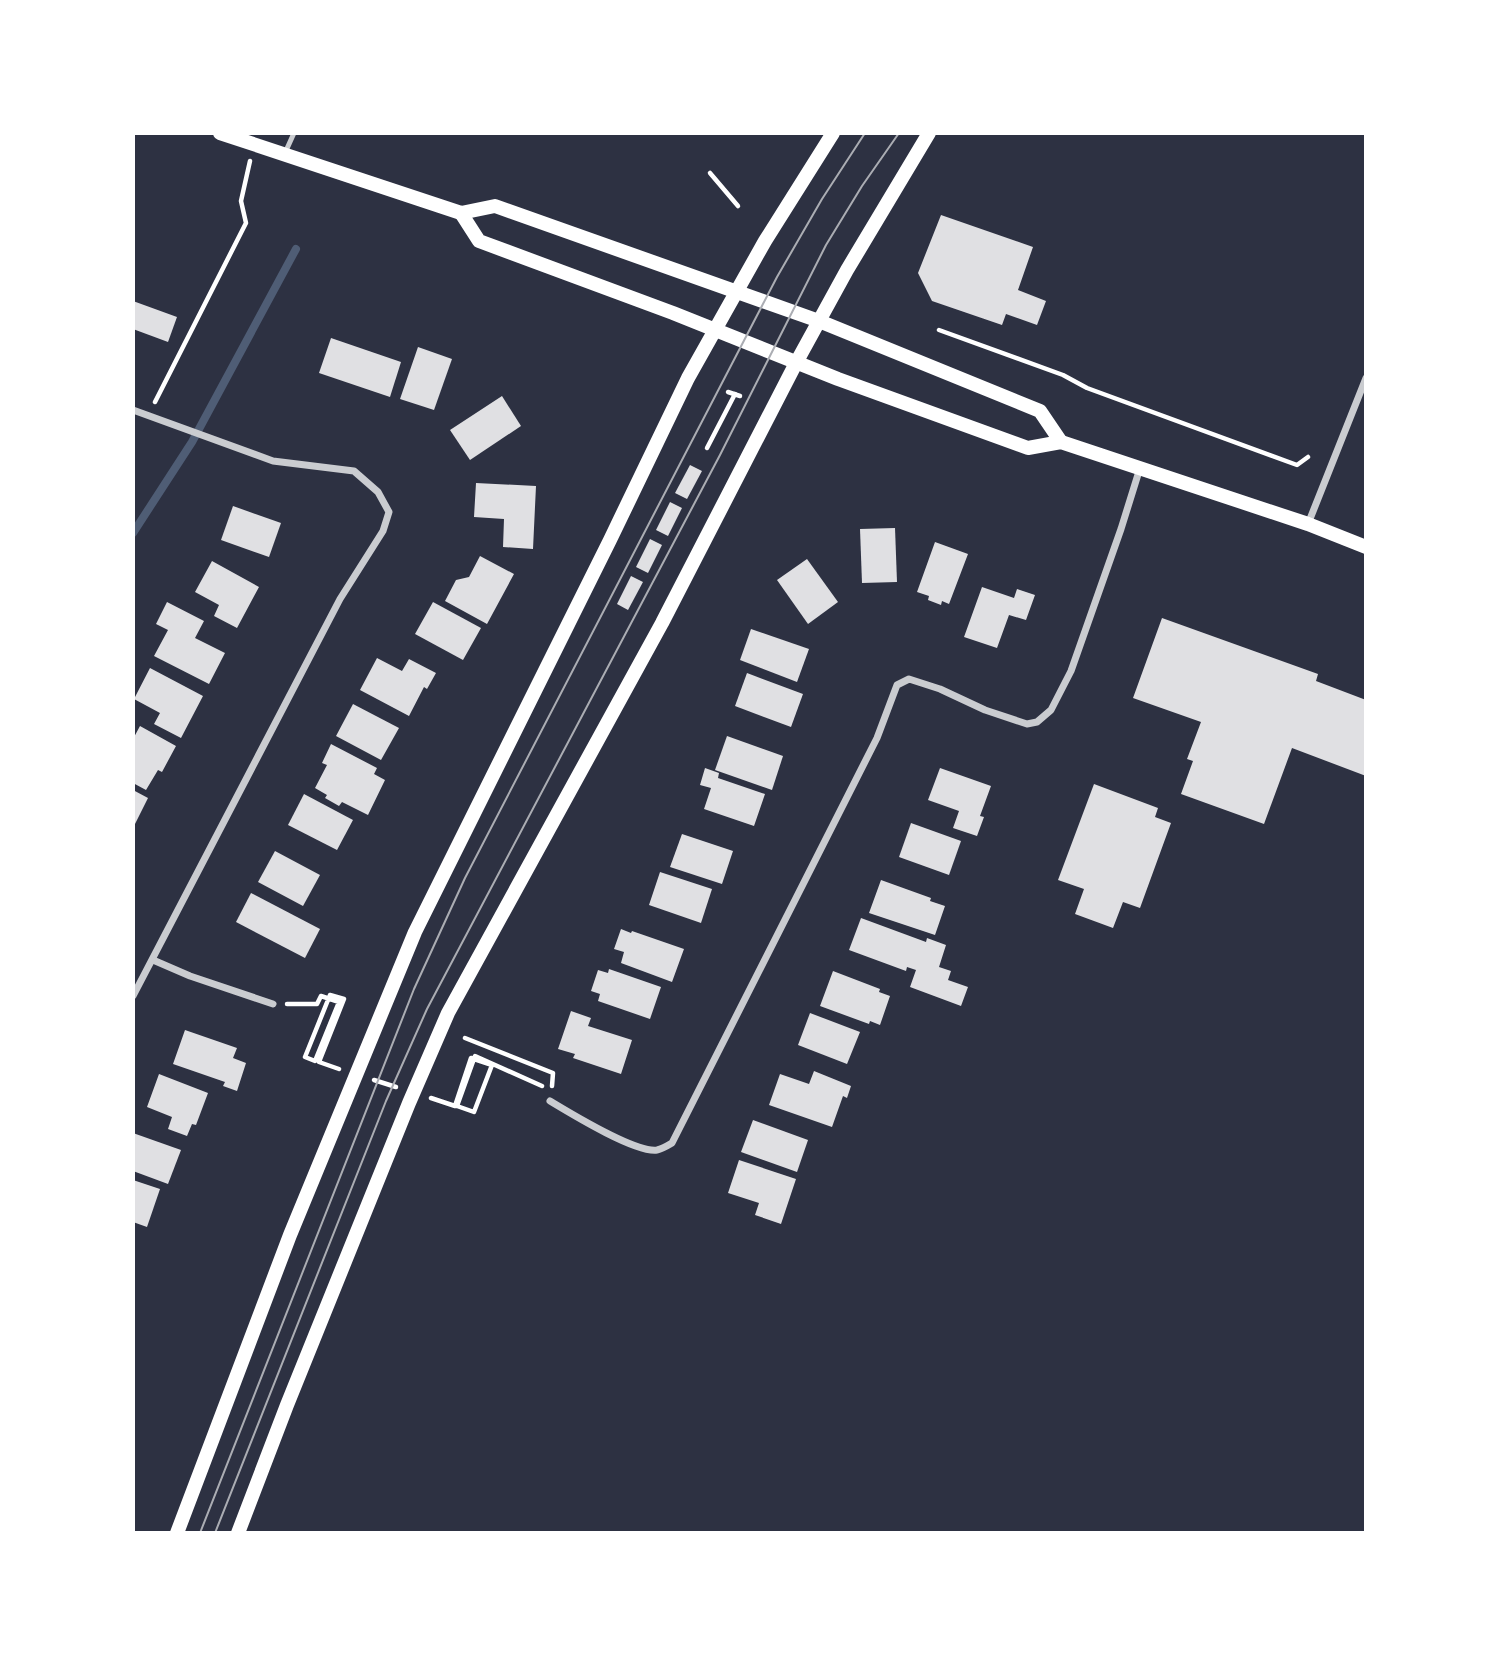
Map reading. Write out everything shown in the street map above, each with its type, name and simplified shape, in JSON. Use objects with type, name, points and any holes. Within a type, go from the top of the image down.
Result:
[{"type":"main road","points":[[220,133],[461,213],[495,206],[819,321],[1040,411],[1061,442]]},
{"type":"main road","points":[[177,1533],[290,1235],[415,932],[688,378],[765,241],[833,133]]},
{"type":"main road","points":[[238,1533],[287,1405],[448,1013],[662,623],[846,270],[929,133]]},
{"type":"main road","points":[[461,213],[479,242],[796,363],[1028,448],[1061,442],[1308,524],[1366,547]]},
{"type":"street","points":[[1308,524],[1366,378]]},
{"type":"street","points":[[133,410],[273,461],[354,471],[378,492],[389,512],[383,531],[340,599],[133,996]]},
{"type":"street","points":[[550,1101],[595,1127],[642,1147],[655,1150],[672,1143],[877,738],[898,685],[909,679],[940,689],[985,710],[1027,724],[1038,722],[1051,710],[1071,671],[1140,468]]},
{"type":"street","points":[[153,960],[190,976],[272,1004]]},
{"type":"lane","points":[[284,155],[294,133]]},
{"type":"path","points":[[149,415],[246,223],[241,201],[253,145]]},
{"type":"path","points":[[709,173],[738,206]]},
{"type":"path","points":[[939,330],[1297,465],[1308,457]]},
{"type":"path","points":[[707,448],[738,395],[728,391]]},
{"type":"path","points":[[272,1004],[317,1004],[321,996],[339,1002],[315,1061],[305,1057],[330,995],[344,999],[319,1062],[344,1070]]},
{"type":"path","points":[[465,1038],[553,1073],[551,1090]]},
{"type":"path","points":[[430,1098],[455,1106],[471,1058],[492,1065],[474,1112],[457,1106],[475,1056],[536,1084]]},
{"type":"path","points":[[368,1078],[405,1090]]},
{"type":"building","points":[[941,215],[1033,247],[1018,290],[1046,301],[1037,325],[1006,314],[1002,325],[932,301],[918,273]]},
{"type":"building","points":[[133,301],[177,317],[168,342],[133,329]]},
{"type":"building","points":[[331,338],[401,362],[390,397],[319,373]]},
{"type":"building","points":[[418,347],[452,359],[434,410],[400,399]]},
{"type":"building","points":[[502,396],[521,426],[470,460],[450,430]]},
{"type":"building","points":[[690,465],[702,471],[687,499],[675,493]]},
{"type":"building","points":[[476,483],[536,486],[533,549],[503,547],[504,519],[474,517]]},
{"type":"building","points":[[670,502],[682,508],[668,536],[656,530]]},
{"type":"building","points":[[233,506],[281,523],[269,557],[221,540]]},
{"type":"building","points":[[895,528],[897,582],[862,583],[860,529]]},
{"type":"building","points":[[650,539],[662,545],[648,573],[636,567]]},
{"type":"building","points":[[935,542],[968,554],[949,604],[942,601],[941,605],[928,600],[929,596],[917,592]]},
{"type":"building","points":[[480,556],[514,574],[487,624],[445,601],[456,580],[469,577]]},
{"type":"building","points":[[807,559],[838,602],[808,624],[777,580]]},
{"type":"building","points":[[212,561],[259,587],[237,628],[214,616],[219,605],[195,592]]},
{"type":"building","points":[[631,576],[643,582],[628,610],[617,604]]},
{"type":"building","points":[[982,587],[1014,598],[1017,589],[1035,595],[1026,620],[1009,615],[997,648],[964,637]]},
{"type":"building","points":[[167,602],[204,621],[195,638],[225,653],[209,684],[154,656],[168,630],[156,624]]},
{"type":"building","points":[[433,602],[481,628],[463,660],[415,634]]},
{"type":"building","points":[[1162,618],[1318,674],[1316,681],[1366,700],[1366,776],[1292,748],[1264,824],[1181,794],[1193,761],[1187,759],[1201,722],[1133,698]]},
{"type":"building","points":[[751,629],[809,649],[797,682],[740,660]]},
{"type":"building","points":[[377,658],[402,671],[409,659],[436,673],[427,689],[424,687],[409,716],[360,690]]},
{"type":"building","points":[[150,668],[203,696],[181,738],[154,724],[160,713],[134,699]]},
{"type":"building","points":[[747,673],[803,694],[791,727],[735,706]]},
{"type":"building","points":[[353,704],[399,728],[381,760],[336,736]]},
{"type":"building","points":[[140,726],[176,746],[162,772],[158,770],[146,790],[133,783],[133,739]]},
{"type":"building","points":[[727,736],[783,756],[772,790],[715,770]]},
{"type":"building","points":[[331,744],[377,768],[374,774],[385,780],[368,815],[342,802],[339,806],[315,788],[327,765],[322,763]]},
{"type":"building","points":[[705,768],[719,773],[718,778],[765,794],[754,826],[704,809],[711,788],[700,785]]},
{"type":"building","points":[[940,768],[991,786],[980,816],[984,817],[977,836],[953,828],[959,811],[928,800]]},
{"type":"building","points":[[1094,784],[1158,808],[1155,817],[1171,823],[1140,908],[1123,902],[1113,928],[1075,914],[1084,889],[1058,880]]},
{"type":"building","points":[[133,790],[148,798],[135,824],[133,823]]},
{"type":"building","points":[[304,794],[353,820],[337,850],[288,825]]},
{"type":"building","points":[[911,823],[961,841],[949,875],[899,857]]},
{"type":"building","points":[[682,834],[733,851],[722,884],[670,867]]},
{"type":"building","points":[[275,851],[320,875],[303,906],[258,882]]},
{"type":"building","points":[[660,872],[712,889],[701,923],[649,905]]},
{"type":"building","points":[[881,880],[931,898],[930,901],[945,906],[935,935],[869,913]]},
{"type":"building","points":[[251,893],[320,929],[305,958],[236,922]]},
{"type":"building","points":[[861,918],[926,942],[927,938],[946,945],[939,967],[951,971],[948,980],[968,987],[961,1006],[910,987],[916,970],[907,967],[906,971],[849,950]]},
{"type":"building","points":[[621,929],[684,949],[672,982],[621,963],[624,952],[614,949]]},
{"type":"building","points":[[609,969],[661,987],[650,1019],[598,1001],[600,994],[591,991],[598,970],[608,973]]},
{"type":"building","points":[[833,971],[880,989],[879,992],[890,996],[880,1025],[870,1021],[869,1024],[820,1006]]},
{"type":"building","points":[[571,1011],[591,1018],[588,1026],[632,1040],[621,1074],[573,1058],[575,1054],[558,1049]]},
{"type":"building","points":[[810,1013],[860,1032],[847,1064],[798,1045]]},
{"type":"building","points":[[185,1030],[237,1048],[233,1058],[246,1063],[237,1091],[223,1086],[225,1082],[173,1064]]},
{"type":"building","points":[[814,1071],[851,1086],[847,1098],[843,1096],[832,1127],[769,1105],[780,1074],[809,1084]]},
{"type":"building","points":[[159,1074],[208,1093],[196,1125],[192,1124],[187,1136],[168,1129],[172,1117],[147,1107]]},
{"type":"building","points":[[753,1120],[808,1140],[797,1172],[741,1152]]},
{"type":"building","points":[[133,1133],[181,1150],[168,1184],[133,1171]]},
{"type":"building","points":[[739,1160],[796,1179],[781,1224],[755,1215],[759,1203],[728,1193]]},
{"type":"building","points":[[133,1180],[160,1189],[147,1227],[133,1222]]},
{"type":"waterway","points":[[133,533],[192,442],[296,249]]},
{"type":"tram line","points":[[200,1533],[414,989],[465,878],[777,277],[822,199],[865,133]]},
{"type":"tram line","points":[[215,1533],[386,1101],[427,1009],[720,455],[826,245],[899,133]]}]
